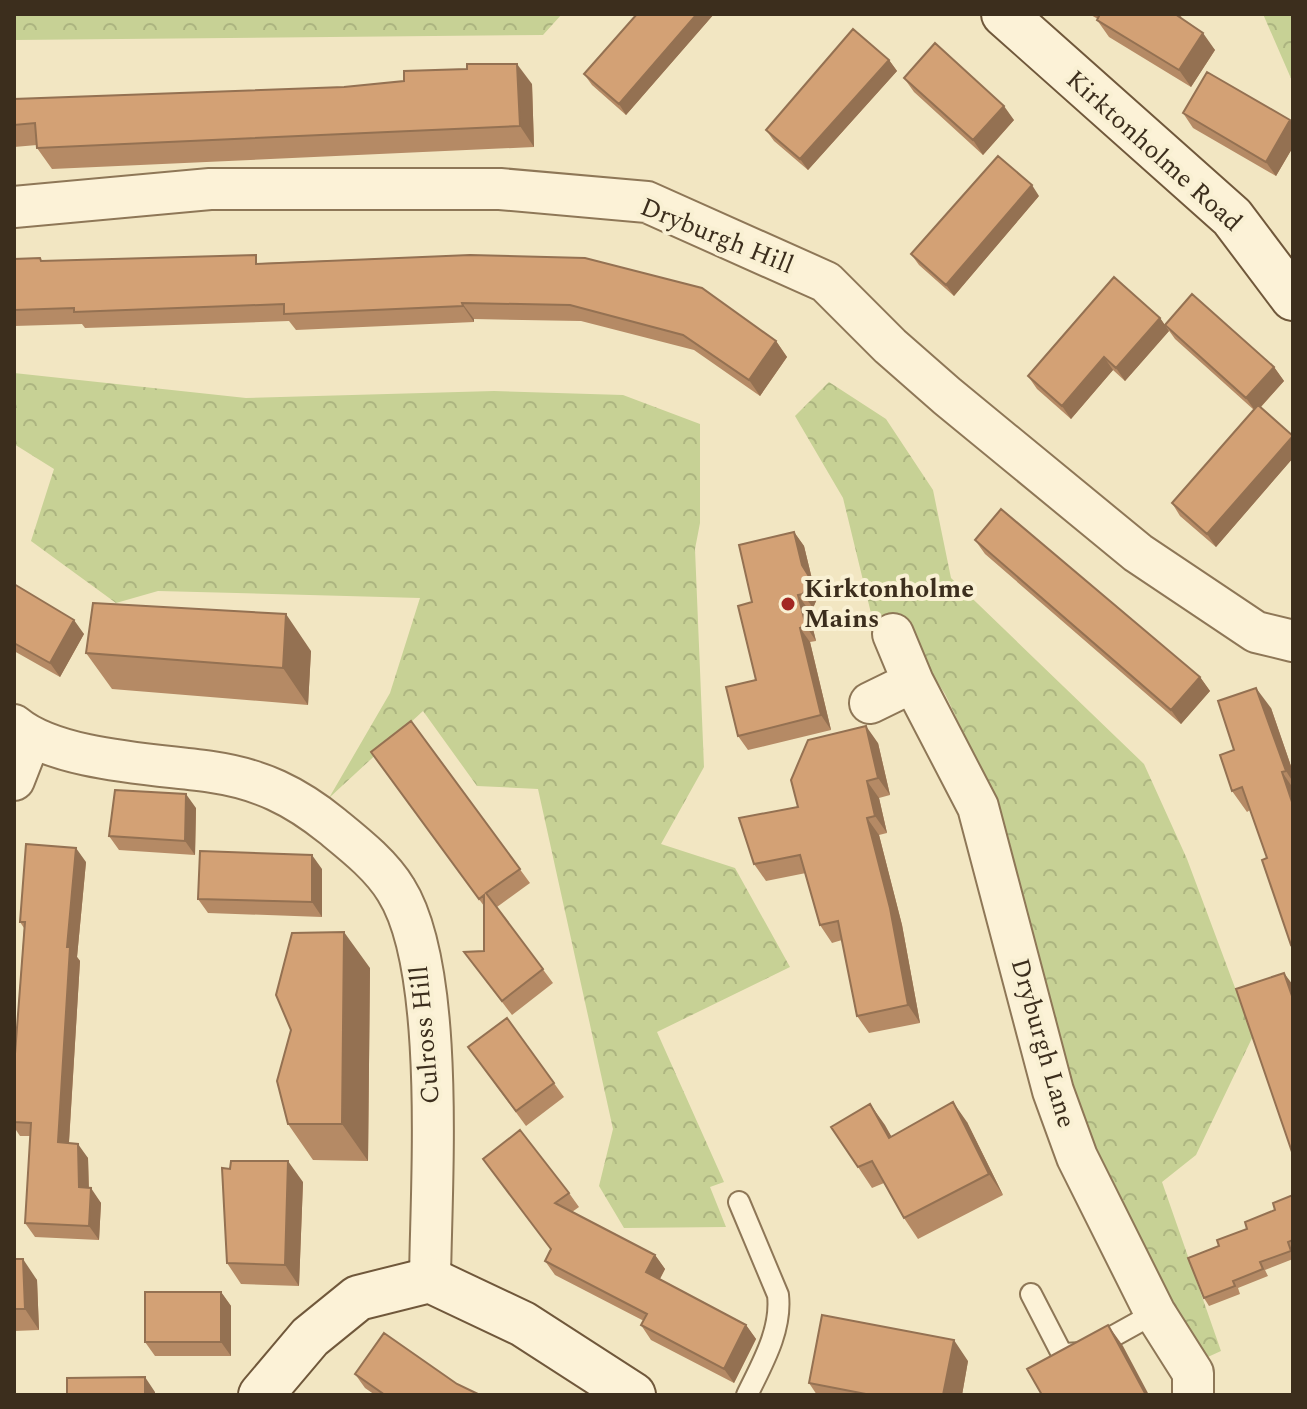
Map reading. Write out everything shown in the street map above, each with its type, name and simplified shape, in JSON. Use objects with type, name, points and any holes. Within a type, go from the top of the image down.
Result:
[{"type":"street","name":"Kirktonholme Road","points":[[1004,14],[1232,217],[1293,298]]},
{"type":"street","name":"Dryburgh Hill","points":[[14,207],[210,189],[500,189],[647,202],[826,282],[890,346],[1027,465],[1138,553],[1256,632],[1293,641]]},
{"type":"street","name":"Dryburgh Lane","points":[[893,634],[913,682],[978,807],[1053,1091],[1077,1157],[1155,1313],[1193,1373],[1193,1395]]},
{"type":"street","points":[[870,703],[913,682]]},
{"type":"street","points":[[14,780],[22,732]]},
{"type":"street","name":"Culross Hill","points":[[22,732],[131,763],[263,781],[309,808],[360,848],[397,890],[416,942],[428,1007],[432,1128],[430,1280]]},
{"type":"street","points":[[261,1395],[310,1337],[358,1298],[430,1280],[523,1324],[633,1395]]},
{"type":"lane","points":[[739,1202],[778,1295],[780,1311],[776,1329],[747,1395]]},
{"type":"lane","points":[[1031,1294],[1062,1354],[1083,1353],[1155,1313]]},
{"type":"green space","points":[[14,14],[562,14],[543,35],[14,40]]},
{"type":"green space","points":[[1263,14],[1293,14],[1293,83]]},
{"type":"green space","points":[[14,373],[246,398],[494,391],[623,395],[700,424],[700,523],[695,549],[704,767],[661,844],[735,868],[790,967],[657,1032],[724,1182],[710,1187],[726,1227],[624,1228],[599,1186],[613,1129],[538,789],[477,786],[423,711],[329,798],[390,693],[420,598],[158,591],[116,603],[31,541],[54,469],[14,444]]},
{"type":"green space","points":[[829,382],[886,419],[933,490],[951,578],[1144,764],[1187,859],[1253,1036],[1196,1155],[1162,1182],[1221,1351],[1199,1361],[1078,1115],[984,775],[945,694],[902,628],[878,642],[843,498],[795,416]]},
{"type":"building","points":[[637,14],[697,14],[619,104],[584,74]]},
{"type":"building","points":[[1100,14],[1175,14],[1203,33],[1179,70],[1097,20]]},
{"type":"building","points":[[853,29],[889,60],[800,159],[766,130]]},
{"type":"building","points":[[935,43],[1004,106],[973,140],[904,78]]},
{"type":"building","points":[[467,64],[517,64],[520,126],[37,148],[35,123],[14,125],[14,99],[344,87],[404,81],[404,71],[467,69]]},
{"type":"building","points":[[1207,72],[1290,120],[1266,162],[1183,113]]},
{"type":"building","points":[[998,156],[1032,185],[946,285],[911,254]]},
{"type":"building","points":[[256,255],[256,264],[470,255],[585,258],[702,288],[776,341],[749,380],[683,335],[570,305],[462,303],[463,306],[284,314],[284,304],[74,312],[74,308],[14,310],[14,259],[40,258],[41,261]]},
{"type":"building","points":[[1114,277],[1160,318],[1116,368],[1104,357],[1062,406],[1028,376]]},
{"type":"building","points":[[1192,294],[1274,367],[1246,398],[1165,325]]},
{"type":"building","points":[[1258,405],[1293,436],[1207,534],[1172,503]]},
{"type":"building","points":[[1001,509],[1200,677],[1171,710],[975,540]]},
{"type":"building","points":[[794,532],[802,565],[810,578],[803,594],[798,595],[806,626],[800,628],[821,715],[738,736],[726,687],[756,680],[738,606],[752,602],[739,545]]},
{"type":"building","points":[[14,584],[74,620],[50,663],[14,643]]},
{"type":"building","points":[[93,603],[286,614],[283,668],[86,653]]},
{"type":"building","points":[[1256,688],[1286,771],[1282,772],[1293,805],[1291,945],[1262,860],[1267,858],[1242,787],[1232,791],[1220,755],[1234,750],[1218,701]]},
{"type":"building","points":[[411,721],[520,869],[486,893],[543,969],[502,1001],[464,952],[484,951],[484,895],[479,899],[371,752]]},
{"type":"building","points":[[866,726],[878,778],[867,781],[875,816],[867,818],[890,908],[908,1005],[857,1016],[838,921],[820,925],[800,855],[754,864],[739,818],[798,807],[791,780],[808,740]]},
{"type":"building","points":[[115,790],[186,794],[185,841],[109,836]]},
{"type":"building","points":[[26,844],[76,848],[67,947],[70,947],[58,1142],[78,1144],[79,1187],[91,1188],[89,1226],[25,1223],[31,1123],[14,1122],[14,1067],[25,922],[20,922]]},
{"type":"building","points":[[200,851],[312,855],[312,902],[198,899]]},
{"type":"building","points":[[344,932],[342,1124],[288,1124],[277,1081],[291,1030],[276,995],[292,933]]},
{"type":"building","points":[[1284,973],[1293,999],[1292,1152],[1236,989]]},
{"type":"building","points":[[507,1018],[554,1083],[516,1111],[468,1047]]},
{"type":"building","points":[[953,1102],[989,1174],[904,1218],[872,1161],[858,1167],[831,1127],[870,1104],[889,1138]]},
{"type":"building","points":[[520,1130],[569,1193],[555,1203],[655,1255],[646,1272],[746,1325],[724,1369],[641,1325],[647,1314],[545,1261],[551,1249],[483,1159]]},
{"type":"building","points":[[231,1161],[288,1161],[285,1265],[227,1263],[222,1168],[230,1169]]},
{"type":"building","points":[[1293,1195],[1293,1240],[1288,1242],[1291,1251],[1260,1262],[1263,1269],[1233,1281],[1235,1286],[1204,1298],[1188,1258],[1219,1246],[1217,1240],[1247,1229],[1245,1222],[1275,1210],[1273,1203]]},
{"type":"building","points":[[14,1259],[23,1259],[25,1309],[14,1309]]},
{"type":"building","points":[[145,1292],[221,1292],[221,1342],[145,1342]]},
{"type":"building","points":[[822,1315],[954,1340],[943,1395],[871,1395],[809,1383]]},
{"type":"building","points":[[1108,1325],[1146,1395],[1042,1395],[1027,1369]]},
{"type":"building","points":[[384,1333],[457,1384],[480,1395],[385,1395],[355,1374]]},
{"type":"building","points":[[145,1377],[145,1395],[67,1395],[67,1378]]},
{"type":"place","name":"Kirktonholme Mains","points":[[788,604]]}]
